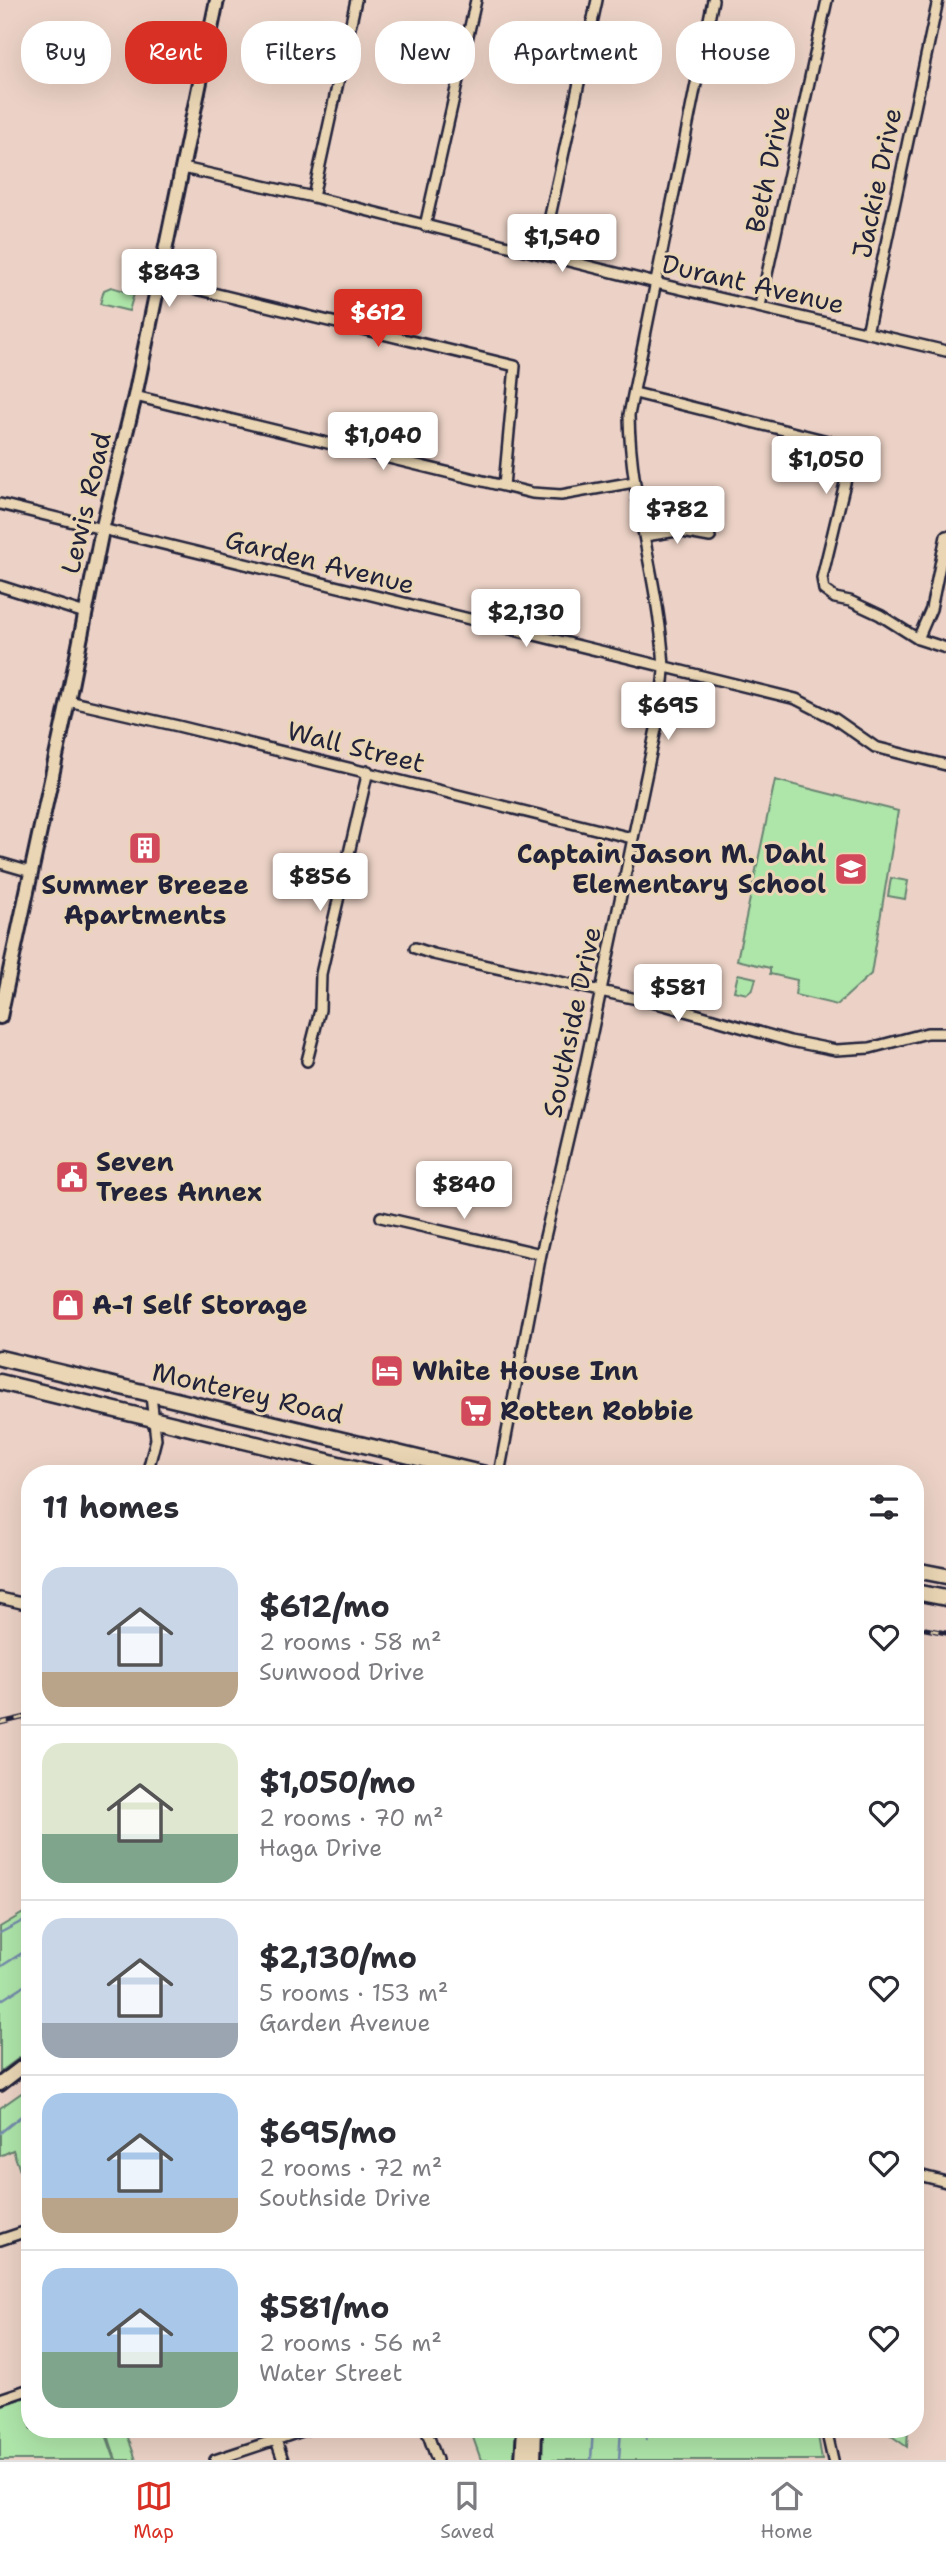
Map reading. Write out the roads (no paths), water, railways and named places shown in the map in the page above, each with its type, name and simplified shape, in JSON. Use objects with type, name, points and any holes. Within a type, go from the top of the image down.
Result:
[{"type":"main road","name":"Monterey Road","points":[[0,1358],[446,1465]]},
{"type":"main road","name":"Monterey Road","points":[[0,1382],[344,1465]]},
{"type":"main road","points":[[924,1572],[946,1577]]},
{"type":"main road","points":[[924,1594],[946,1598]]},
{"type":"street","name":"Lewis Road","points":[[0,1017],[102,530],[135,396],[217,0]]},
{"type":"street","points":[[313,197],[356,0]]},
{"type":"street","points":[[425,226],[476,0]]},
{"type":"street","points":[[542,253],[597,0]]},
{"type":"street","name":"Southside Drive","points":[[501,1465],[541,1254],[659,715],[664,668],[629,447],[629,415],[713,0]]},
{"type":"street","name":"Beth Drive","points":[[760,306],[827,0]]},
{"type":"street","name":"Jackie Drive","points":[[867,333],[938,0]]},
{"type":"street","name":"Durant Avenue","points":[[183,168],[313,197],[946,351]]},
{"type":"street","points":[[159,280],[515,366],[503,486]]},
{"type":"street","points":[[635,393],[844,445],[850,458],[821,578],[824,590],[835,598],[850,601],[880,615],[918,639],[946,648]]},
{"type":"street","points":[[135,396],[532,494],[562,495],[634,482]]},
{"type":"street","name":"Garden Avenue","points":[[0,504],[796,699],[835,719],[875,747],[946,765]]},
{"type":"street","points":[[645,536],[677,530],[710,537]]},
{"type":"street","points":[[918,639],[931,608],[946,537]]},
{"type":"street","points":[[0,586],[85,612]]},
{"type":"street","name":"Wall Street","points":[[68,701],[368,771],[632,838]]},
{"type":"street","points":[[307,1062],[320,1010],[321,974],[368,771]]},
{"type":"street","points":[[0,863],[31,872]]},
{"type":"street","points":[[415,948],[600,993],[664,1005],[790,1041],[836,1050],[870,1048],[927,1033],[946,1033]]},
{"type":"street","points":[[381,1217],[541,1254]]},
{"type":"street","points":[[150,1465],[156,1439],[151,1396]]},
{"type":"street","points":[[0,1598],[21,1603]]},
{"type":"street","points":[[0,2084],[21,2068]]},
{"type":"street","points":[[0,2094],[21,2079]]},
{"type":"street","points":[[924,2176],[946,2182]]},
{"type":"street","points":[[0,2240],[21,2233]]},
{"type":"street","points":[[0,2399],[21,2392]]},
{"type":"street","points":[[215,2460],[282,2438]]},
{"type":"street","points":[[429,2438],[437,2460]]},
{"type":"street","points":[[522,2460],[523,2438]]},
{"type":"street","points":[[534,2460],[535,2438]]},
{"type":"street","points":[[828,2438],[833,2460]]},
{"type":"street","points":[[276,2440],[282,2460]]},
{"type":"waterway","points":[[0,1933],[21,1922]]},
{"type":"waterway","points":[[0,1967],[21,1954]]},
{"type":"waterway","points":[[0,2001],[21,1988]]},
{"type":"waterway","points":[[0,2133],[21,2116]]},
{"type":"waterway","points":[[591,2460],[592,2438]]},
{"type":"waterway","points":[[619,2460],[620,2438]]},
{"type":"railway","points":[[924,1629],[946,1633]]},
{"type":"railway","points":[[0,1723],[21,1718]]},
{"type":"place","name":"Summer Breeze Apartments","points":[[145,848]]},
{"type":"place","name":"Captain Jason M. Dahl Elementary School","points":[[851,869]]},
{"type":"place","name":"Seven Trees Annex","points":[[72,1177]]},
{"type":"place","name":"A-1 Self Storage","points":[[68,1305]]},
{"type":"place","name":"White House Inn","points":[[387,1371]]},
{"type":"place","name":"Rotten Robbie","points":[[476,1411]]}]
